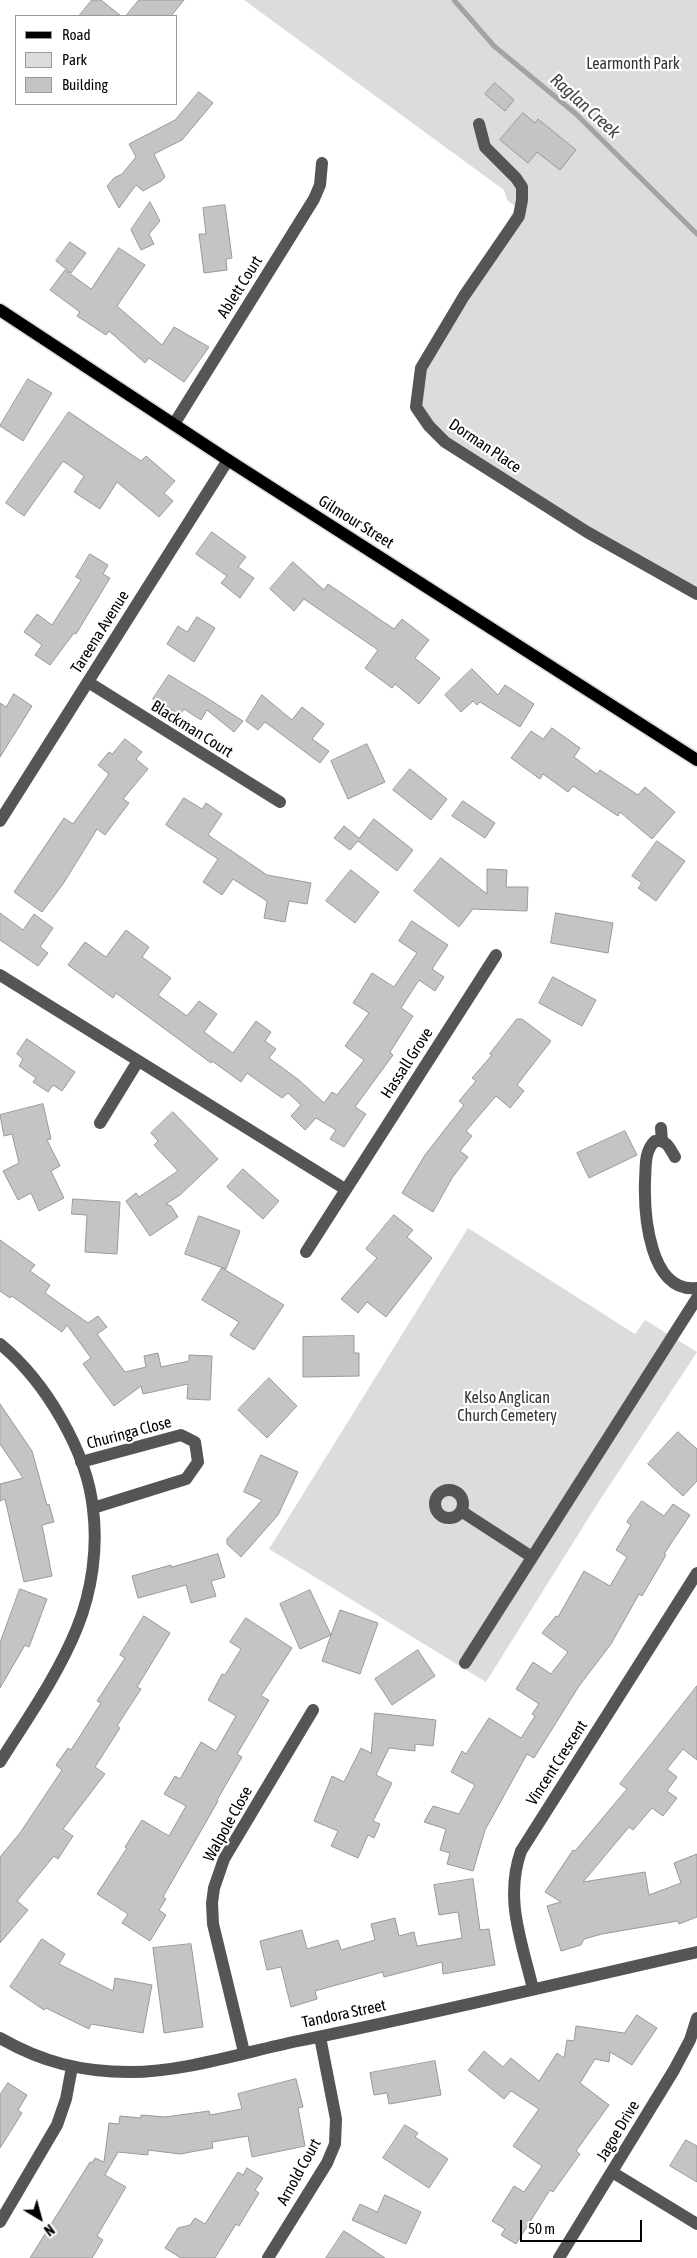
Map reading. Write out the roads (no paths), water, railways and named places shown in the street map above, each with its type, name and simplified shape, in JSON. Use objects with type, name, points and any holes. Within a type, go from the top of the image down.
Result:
[{"type":"main road","name":"Gilmour Street","points":[[0,310],[228,460],[697,760]]},
{"type":"street","name":"Dorman Place","points":[[479,124],[485,147],[516,178],[522,187],[519,216],[464,296],[421,368],[416,408],[444,442],[578,526],[697,594]]},
{"type":"street","name":"Ablett Court","points":[[174,424],[314,199],[320,185],[322,163]]},
{"type":"street","name":"Tareena Avenue","points":[[0,821],[228,460]]},
{"type":"street","name":"Blackman Court","points":[[88,682],[280,802]]},
{"type":"street","name":"Hassall Grove","points":[[306,1252],[496,955]]},
{"type":"street","points":[[0,975],[345,1189]]},
{"type":"street","points":[[100,1123],[138,1061]]},
{"type":"street","points":[[676,1157],[662,1134],[646,1154],[645,1206],[651,1245],[660,1266],[670,1281],[686,1288],[697,1288]]},
{"type":"street","points":[[465,1663],[697,1298]]},
{"type":"street","points":[[0,1344],[42,1388],[70,1434],[81,1462],[93,1508],[92,1574],[87,1598],[77,1627],[64,1656],[0,1762]]},
{"type":"street","name":"Churinga Close","points":[[81,1462],[180,1435],[195,1442],[198,1462],[186,1479],[93,1508]]},
{"type":"street","points":[[461,1511],[532,1557]]},
{"type":"street","name":"Vincent Crescent","points":[[533,1989],[512,1896],[514,1873],[521,1851],[697,1574]]},
{"type":"street","name":"Walpole Close","points":[[244,2052],[214,1924],[212,1903],[214,1888],[224,1859],[313,1710]]},
{"type":"street","name":"Tandora Street","points":[[0,2038],[43,2060],[72,2067],[114,2072],[152,2071],[320,2037],[697,1952]]},
{"type":"street","name":"Jagoe Drive","points":[[559,2258],[674,2070],[690,2040],[697,2018]]},
{"type":"street","name":"Arnold Court","points":[[268,2258],[326,2163],[334,2144],[336,2119],[320,2037]]},
{"type":"street","points":[[0,2222],[58,2125],[66,2099],[72,2067]]},
{"type":"street","points":[[612,2172],[697,2224]]},
{"type":"waterway","name":"Raglan Creek","points":[[454,0],[494,46],[576,114],[697,234]]},
{"type":"park label","name":"Learmonth Park","points":[[633,64]]},
{"type":"park label","name":"Kelso Anglican Church Cemetery","points":[[507,1407]]}]
